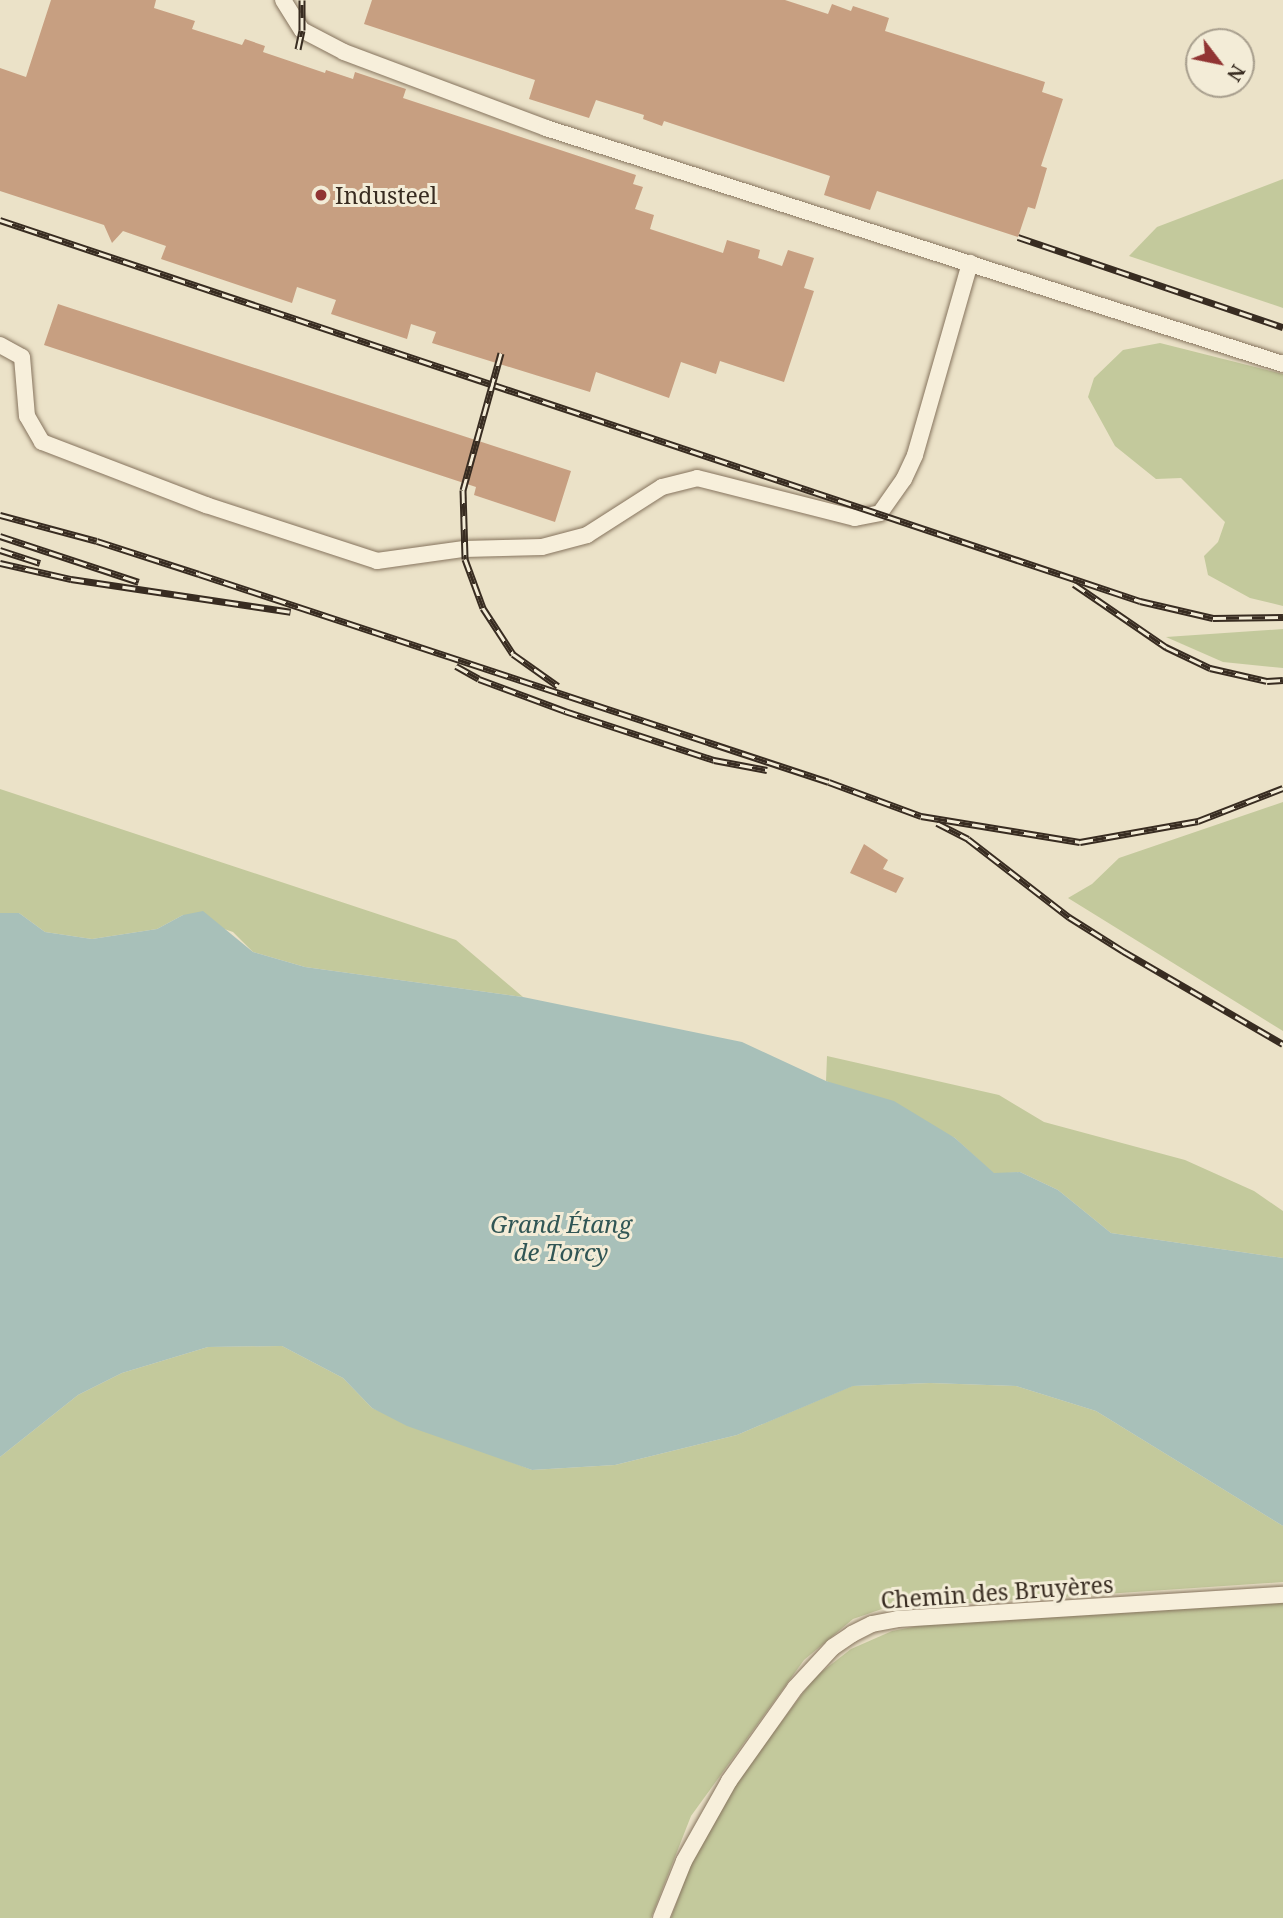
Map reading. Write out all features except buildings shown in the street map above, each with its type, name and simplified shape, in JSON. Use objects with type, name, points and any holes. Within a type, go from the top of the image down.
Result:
[{"type":"street","points":[[283,0],[302,30],[344,52],[546,128],[1283,364]]},
{"type":"street","points":[[0,345],[22,357],[27,416],[42,442],[206,505],[377,561],[464,549],[542,547],[587,535],[662,487],[697,478],[855,518],[880,513],[904,480],[915,455],[970,263]]},
{"type":"street","name":"Chemin des Bruyères","points":[[662,1918],[684,1861],[729,1781],[795,1688],[834,1647],[852,1634],[872,1624],[898,1619],[1283,1595]]},
{"type":"green space","points":[[1283,179],[1283,308],[1129,256],[1157,227]]},
{"type":"green space","points":[[1160,343],[1283,374],[1283,606],[1250,598],[1208,575],[1204,556],[1218,542],[1225,522],[1181,478],[1156,479],[1115,446],[1088,397],[1094,378],[1123,350]]},
{"type":"green space","points":[[1283,629],[1283,668],[1223,662],[1166,637]]},
{"type":"green space","points":[[0,789],[456,940],[523,997],[305,967],[253,952],[233,932],[183,915],[157,929],[92,939],[45,932],[19,913],[0,913]]},
{"type":"green space","points":[[1283,802],[1283,1031],[1068,898],[1092,884],[1119,858]]},
{"type":"green space","points":[[827,1056],[999,1095],[1044,1122],[1185,1160],[1254,1191],[1283,1211],[1283,1258],[1111,1233],[1058,1190],[1020,1172],[994,1174],[955,1138],[826,1081]]},
{"type":"green space","points":[[282,1346],[343,1378],[372,1408],[532,1470],[615,1465],[737,1435],[852,1386],[930,1383],[1016,1386],[1096,1411],[1283,1526],[1283,1582],[882,1609],[853,1619],[804,1660],[691,1816],[651,1918],[0,1918],[0,1457],[78,1395],[122,1373],[208,1347]]},
{"type":"green space","points":[[1283,1603],[1283,1918],[671,1918],[689,1868],[716,1815],[751,1762],[815,1677],[851,1649],[892,1631],[923,1625]]},
{"type":"water","name":"Grand Étang de Torcy","points":[[203,911],[253,952],[305,967],[523,997],[742,1042],[826,1081],[894,1101],[955,1138],[994,1173],[1020,1172],[1058,1190],[1111,1233],[1283,1258],[1283,1526],[1096,1411],[1016,1386],[930,1383],[853,1386],[737,1435],[615,1465],[532,1470],[407,1426],[372,1408],[343,1378],[282,1346],[208,1347],[122,1373],[78,1395],[0,1457],[0,913],[19,913],[45,932],[92,939],[157,929],[183,915]]},
{"type":"railway","points":[[298,49],[302,30],[302,0]]},
{"type":"railway","points":[[0,220],[1140,601],[1213,618],[1283,617]]},
{"type":"railway","points":[[1018,237],[1283,327]]},
{"type":"railway","points":[[501,353],[463,490],[465,559],[483,608],[513,654],[558,686]]},
{"type":"railway","points":[[0,515],[97,541],[199,574],[829,782],[921,816],[1080,842],[1198,821],[1283,788]]},
{"type":"railway","points":[[0,536],[139,582]]},
{"type":"railway","points":[[0,550],[40,563]]},
{"type":"railway","points":[[0,563],[71,579],[291,612]]},
{"type":"railway","points":[[1074,584],[1166,647],[1210,668],[1267,681],[1283,680]]},
{"type":"railway","points":[[456,666],[479,679],[565,711],[714,760],[767,770]]},
{"type":"railway","points":[[937,823],[968,839],[1069,917],[1283,1044]]},
{"type":"place","name":"Industeel","points":[[321,195]]}]
